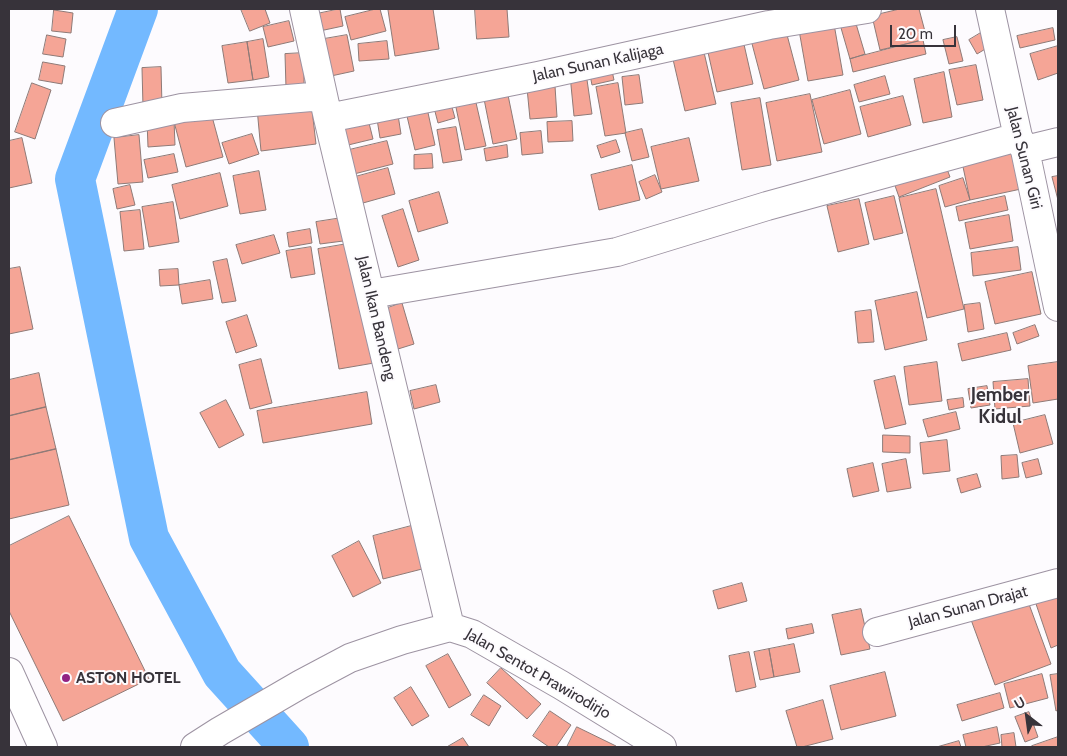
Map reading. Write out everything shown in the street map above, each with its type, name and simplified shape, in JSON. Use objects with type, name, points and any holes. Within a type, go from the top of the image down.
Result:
[{"type":"street","name":"Jalan Ikan Bandeng","points":[[304,9],[450,626]]},
{"type":"street","name":"Jalan Sunan Kalijaga","points":[[114,123],[182,108],[326,107],[538,76],[769,26],[867,9]]},
{"type":"street","name":"Jalan Sunan Giri","points":[[990,9],[1058,307]]},
{"type":"street","points":[[371,294],[617,252],[767,206],[1021,143],[1058,142]]},
{"type":"street","name":"Jalan Sunan Drajat","points":[[877,632],[1058,583]]},
{"type":"street","name":"Jalan Sentot Prawirodirjo","points":[[195,747],[301,684],[350,658],[450,626],[472,634],[561,685],[662,747]]},
{"type":"street","points":[[9,672],[43,747]]},
{"type":"building","points":[[241,9],[265,9],[270,23],[250,31]]},
{"type":"building","points":[[340,9],[343,26],[315,32],[312,15]]},
{"type":"building","points":[[380,9],[386,31],[351,40],[345,17]]},
{"type":"building","points":[[433,9],[439,49],[395,56],[388,10]]},
{"type":"building","points":[[475,9],[507,9],[509,37],[477,39]]},
{"type":"building","points":[[900,9],[919,9],[927,39],[880,50],[872,16]]},
{"type":"building","points":[[54,10],[73,13],[71,33],[52,31]]},
{"type":"building","points":[[854,17],[865,54],[850,59],[839,21]]},
{"type":"building","points":[[289,21],[294,41],[268,47],[263,27]]},
{"type":"building","points":[[834,24],[843,75],[808,81],[799,30]]},
{"type":"building","points":[[1053,28],[1055,40],[1020,48],[1017,36]]},
{"type":"building","points":[[786,31],[799,80],[764,89],[751,40]]},
{"type":"building","points":[[984,31],[992,45],[977,54],[969,40]]},
{"type":"building","points":[[47,35],[66,39],[63,57],[43,54]]},
{"type":"building","points":[[347,35],[354,71],[331,76],[324,39]]},
{"type":"building","points":[[957,37],[963,61],[949,64],[943,40]]},
{"type":"building","points":[[263,39],[269,77],[253,80],[247,42]]},
{"type":"building","points":[[743,40],[753,84],[717,92],[707,48]]},
{"type":"building","points":[[923,40],[926,54],[853,72],[850,59]]},
{"type":"building","points":[[387,41],[389,59],[359,61],[358,44]]},
{"type":"building","points":[[247,42],[253,80],[228,83],[222,46]]},
{"type":"building","points":[[1058,46],[1058,73],[1038,80],[1030,54]]},
{"type":"building","points":[[703,48],[716,104],[685,111],[672,55]]},
{"type":"building","points":[[304,53],[304,87],[286,88],[285,54]]},
{"type":"building","points":[[43,62],[65,66],[62,84],[39,80]]},
{"type":"building","points":[[976,65],[983,100],[957,105],[949,70]]},
{"type":"building","points":[[611,66],[614,80],[592,85],[589,70]]},
{"type":"building","points":[[161,67],[162,106],[143,107],[142,68]]},
{"type":"building","points":[[944,72],[952,117],[923,123],[914,79]]},
{"type":"building","points":[[586,73],[592,114],[574,116],[570,75]]},
{"type":"building","points":[[639,75],[643,103],[625,105],[622,77]]},
{"type":"building","points":[[885,76],[890,94],[859,102],[854,85]]},
{"type":"building","points":[[32,83],[51,90],[35,139],[15,132]]},
{"type":"building","points":[[618,83],[626,133],[605,136],[596,87]]},
{"type":"building","points":[[555,86],[557,117],[530,119],[527,88]]},
{"type":"building","points":[[850,90],[861,134],[824,144],[812,100]]},
{"type":"building","points":[[474,94],[486,146],[465,150],[454,98]]},
{"type":"building","points":[[810,94],[822,152],[777,161],[766,103]]},
{"type":"building","points":[[508,95],[517,139],[493,144],[484,99]]},
{"type":"building","points":[[903,96],[911,125],[868,137],[860,107]]},
{"type":"building","points":[[760,98],[771,165],[742,170],[731,103]]},
{"type":"building","points":[[450,100],[455,118],[438,123],[433,104]]},
{"type":"building","points":[[311,101],[316,144],[261,151],[257,108]]},
{"type":"building","points":[[427,108],[435,145],[415,150],[406,112]]},
{"type":"building","points":[[210,109],[223,157],[186,167],[173,118]]},
{"type":"building","points":[[398,115],[401,134],[380,138],[377,119]]},
{"type":"building","points":[[174,120],[175,145],[148,147],[147,121]]},
{"type":"building","points":[[572,121],[573,141],[548,142],[547,122]]},
{"type":"building","points":[[369,123],[373,139],[344,146],[340,130]]},
{"type":"building","points":[[456,127],[462,160],[443,163],[437,130]]},
{"type":"building","points":[[642,129],[649,157],[632,161],[625,133]]},
{"type":"building","points":[[541,131],[543,153],[522,155],[520,133]]},
{"type":"building","points":[[252,134],[259,154],[229,164],[222,143]]},
{"type":"building","points":[[139,135],[143,182],[118,184],[114,138]]},
{"type":"building","points":[[22,138],[32,183],[9,188],[9,141]]},
{"type":"building","points":[[689,138],[699,181],[661,189],[651,147]]},
{"type":"building","points":[[616,140],[620,152],[601,158],[597,146]]},
{"type":"building","points":[[387,141],[393,164],[354,174],[349,150]]},
{"type":"building","points":[[507,145],[508,157],[486,161],[484,149]]},
{"type":"building","points":[[1014,151],[1021,189],[970,200],[962,162]]},
{"type":"building","points":[[174,154],[178,172],[148,178],[144,160]]},
{"type":"building","points":[[432,154],[433,168],[414,169],[414,155]]},
{"type":"building","points":[[944,161],[950,177],[899,197],[893,180]]},
{"type":"building","points":[[632,165],[640,200],[599,210],[591,175]]},
{"type":"building","points":[[388,168],[395,194],[363,203],[355,177]]},
{"type":"building","points":[[259,171],[266,210],[240,214],[233,176]]},
{"type":"building","points":[[220,173],[228,206],[180,219],[172,185]]},
{"type":"building","points":[[655,175],[662,192],[646,199],[639,182]]},
{"type":"building","points":[[1058,176],[1058,200],[1052,177]]},
{"type":"building","points":[[963,178],[970,200],[945,207],[939,186]]},
{"type":"building","points":[[130,185],[135,205],[117,209],[113,189]]},
{"type":"building","points":[[936,189],[964,309],[927,318],[899,198]]},
{"type":"building","points":[[439,192],[448,223],[418,232],[409,201]]},
{"type":"building","points":[[894,196],[903,233],[874,240],[865,203]]},
{"type":"building","points":[[1005,196],[1008,210],[959,221],[956,207]]},
{"type":"building","points":[[859,199],[869,244],[838,252],[827,206]]},
{"type":"building","points":[[173,202],[179,242],[149,247],[142,207]]},
{"type":"building","points":[[403,209],[419,260],[398,267],[382,216]]},
{"type":"building","points":[[140,210],[144,249],[124,251],[120,212]]},
{"type":"building","points":[[1009,215],[1013,241],[970,249],[965,223]]},
{"type":"building","points":[[348,217],[351,240],[320,244],[316,222]]},
{"type":"building","points":[[310,229],[312,243],[289,247],[287,233]]},
{"type":"building","points":[[274,235],[280,253],[242,264],[236,245]]},
{"type":"building","points":[[353,243],[374,363],[339,369],[318,249]]},
{"type":"building","points":[[311,247],[315,274],[291,278],[286,251]]},
{"type":"building","points":[[1018,247],[1021,270],[973,276],[971,253]]},
{"type":"building","points":[[227,259],[236,301],[222,303],[213,262]]},
{"type":"building","points":[[20,267],[33,329],[9,334],[9,269]]},
{"type":"building","points":[[178,269],[179,285],[160,286],[159,270]]},
{"type":"building","points":[[1032,272],[1041,314],[995,324],[985,282]]},
{"type":"building","points":[[210,280],[213,299],[182,304],[179,285]]},
{"type":"building","points":[[917,292],[927,340],[885,350],[875,301]]},
{"type":"building","points":[[402,303],[414,344],[398,349],[385,309]]},
{"type":"building","points":[[980,303],[984,329],[968,332],[964,305]]},
{"type":"building","points":[[871,310],[874,342],[858,343],[855,312]]},
{"type":"building","points":[[247,315],[257,346],[236,353],[226,322]]},
{"type":"building","points":[[1035,325],[1039,336],[1017,344],[1013,333]]},
{"type":"building","points":[[1007,333],[1011,350],[962,361],[958,344]]},
{"type":"building","points":[[261,359],[272,403],[250,409],[239,365]]},
{"type":"building","points":[[937,362],[942,401],[909,405],[904,367]]},
{"type":"building","points":[[1058,362],[1058,399],[1033,403],[1028,366]]},
{"type":"building","points":[[39,373],[46,407],[9,416],[9,380]]},
{"type":"building","points":[[895,376],[906,424],[885,429],[874,381]]},
{"type":"building","points":[[1028,379],[1030,406],[995,409],[993,382]]},
{"type":"building","points":[[436,385],[440,402],[414,409],[410,391]]},
{"type":"building","points":[[987,386],[990,405],[971,408],[968,389]]},
{"type":"building","points":[[367,392],[372,424],[263,443],[257,411]]},
{"type":"building","points":[[963,398],[964,407],[949,410],[947,400]]},
{"type":"building","points":[[226,400],[244,435],[219,448],[200,413]]},
{"type":"building","points":[[46,407],[56,449],[9,460],[9,416]]},
{"type":"building","points":[[956,412],[960,429],[928,437],[923,420]]},
{"type":"building","points":[[1045,415],[1053,444],[1020,453],[1013,423]]},
{"type":"building","points":[[883,435],[910,436],[910,453],[883,452]]},
{"type":"building","points":[[947,440],[950,471],[923,474],[920,443]]},
{"type":"building","points":[[56,449],[69,505],[9,519],[9,460]]},
{"type":"building","points":[[1017,455],[1019,477],[1002,479],[1001,456]]},
{"type":"building","points":[[906,459],[911,488],[887,492],[882,464]]},
{"type":"building","points":[[1038,459],[1042,474],[1026,478],[1022,463]]},
{"type":"building","points":[[873,463],[879,491],[853,497],[847,469]]},
{"type":"building","points":[[977,474],[981,487],[961,493],[957,479]]},
{"type":"building","points":[[69,516],[149,679],[63,721],[9,611],[9,546]]},
{"type":"building","points":[[415,525],[426,568],[383,579],[373,536]]},
{"type":"building","points":[[359,541],[381,583],[353,597],[332,556]]},
{"type":"building","points":[[742,583],[747,601],[718,609],[713,591]]},
{"type":"building","points":[[1058,590],[1058,645],[1051,648],[1034,598]]},
{"type":"building","points":[[1026,596],[1051,664],[995,685],[970,617]]},
{"type":"building","points":[[861,609],[870,649],[841,655],[832,615]]},
{"type":"building","points":[[812,624],[814,633],[788,639],[786,629]]},
{"type":"building","points":[[794,644],[800,672],[774,677],[769,649]]},
{"type":"building","points":[[769,649],[774,677],[760,680],[754,652]]},
{"type":"building","points":[[749,652],[756,687],[736,692],[729,656]]},
{"type":"building","points":[[448,654],[471,695],[449,708],[426,666]]},
{"type":"building","points":[[501,668],[541,704],[527,719],[487,683]]},
{"type":"building","points":[[885,672],[896,716],[841,730],[830,686]]},
{"type":"building","points":[[1042,674],[1048,698],[1010,708],[1004,684]]},
{"type":"building","points":[[1058,674],[1058,710],[1056,711],[1050,675]]},
{"type":"building","points":[[411,687],[429,716],[412,726],[394,698]]},
{"type":"building","points":[[1000,693],[1004,708],[962,721],[957,705]]},
{"type":"building","points":[[484,695],[501,706],[489,726],[471,715]]},
{"type":"building","points":[[823,700],[833,739],[797,747],[786,711]]},
{"type":"building","points":[[550,711],[571,725],[556,747],[549,747],[533,736]]},
{"type":"building","points":[[1029,712],[1038,737],[1025,742],[1015,717]]},
{"type":"building","points":[[577,727],[616,746],[567,747]]},
{"type":"building","points":[[997,727],[1000,743],[982,747],[966,747],[963,735]]},
{"type":"building","points":[[1014,733],[1016,747],[1002,747],[1001,735]]},
{"type":"building","points":[[1058,737],[1058,747],[1032,746]]},
{"type":"building","points":[[463,738],[469,747],[447,747]]},
{"type":"building","points":[[959,741],[961,747],[937,747]]},
{"type":"waterway","points":[[138,9],[75,179],[149,538],[222,673],[289,747]]},
{"type":"place","name":"ASTON HOTEL","points":[[66,678]]},
{"type":"district","name":"Jember Kidul","points":[[1000,406]]}]
